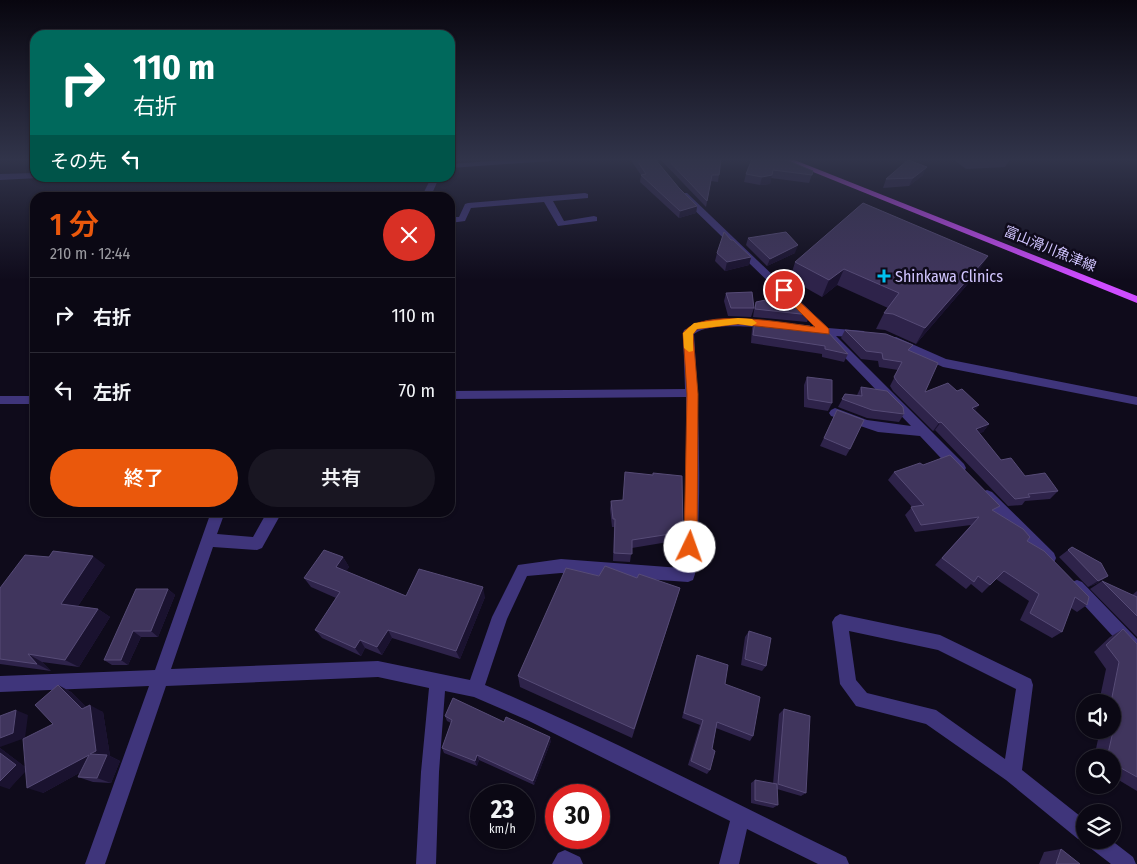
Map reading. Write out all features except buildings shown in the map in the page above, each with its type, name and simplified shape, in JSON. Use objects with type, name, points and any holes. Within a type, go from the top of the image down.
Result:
[{"type":"main road","name":"富山滑川魚津線","points":[[886,199],[1137,300]]},
{"type":"street","points":[[455,220],[462,219],[468,206],[543,199]]},
{"type":"street","points":[[547,199],[562,224],[594,219]]},
{"type":"street","points":[[690,199],[826,332],[1137,650]]},
{"type":"street","points":[[475,689],[500,617],[523,570],[562,566],[688,575],[691,533],[692,394],[688,333],[694,326],[738,321],[777,326]]},
{"type":"street","points":[[797,328],[826,332],[869,334]]},
{"type":"street","points":[[884,336],[943,363],[1137,402]]},
{"type":"street","points":[[455,395],[692,394]]},
{"type":"street","points":[[0,400],[30,400]]},
{"type":"street","points":[[834,413],[854,422],[908,432],[924,432]]},
{"type":"street","points":[[95,864],[216,517]]},
{"type":"street","points":[[208,540],[257,544],[271,517]]},
{"type":"street","points":[[1012,774],[1025,685],[940,643],[840,622],[848,684],[862,700],[930,716],[1012,774],[1076,825]]},
{"type":"street","points":[[0,684],[378,669],[438,681],[475,689],[533,714],[839,864]]},
{"type":"street","points":[[426,864],[430,772],[438,681]]},
{"type":"street","points":[[729,864],[741,815]]},
{"type":"street","points":[[1107,849],[1126,864]]},
{"type":"street","points":[[562,864],[565,860],[573,864]]},
{"type":"slow traffic","points":[[689,348],[688,333],[694,326],[738,321],[752,323]]},
{"type":"place","name":"Shinkawa Clinics","points":[[884,276]]},
{"type":"route","points":[[690,547],[692,394],[688,333],[694,326],[738,321],[826,332],[784,290]]}]
